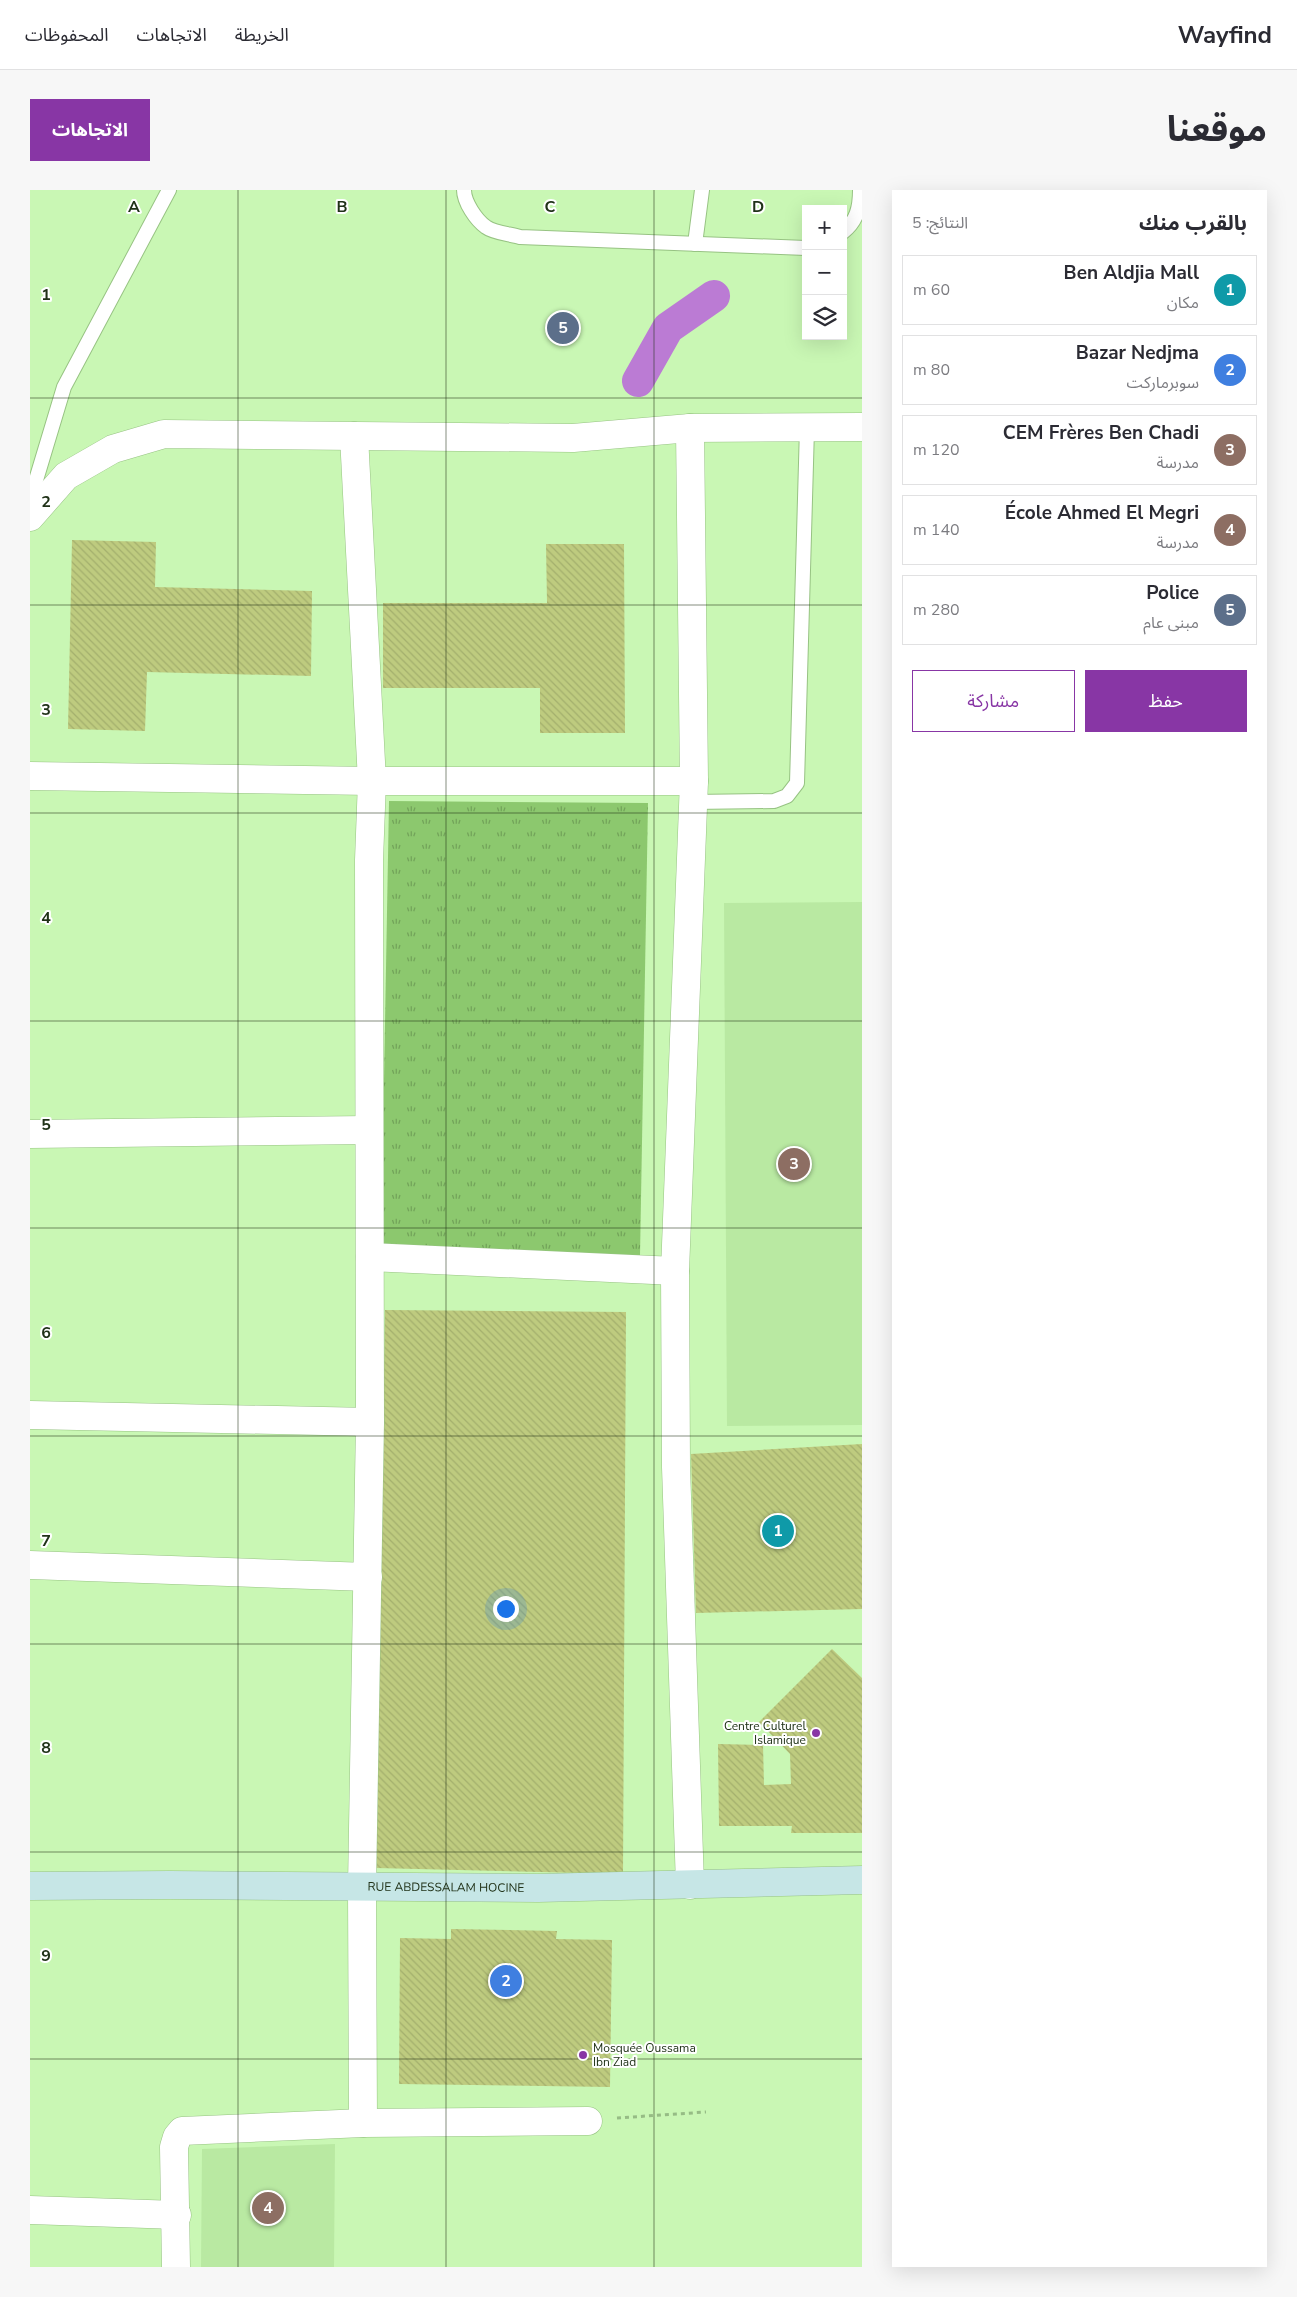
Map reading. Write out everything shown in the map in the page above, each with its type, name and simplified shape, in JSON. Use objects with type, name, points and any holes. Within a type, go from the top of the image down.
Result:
[{"type":"main road","name":"RUE ABDESSALAM HOCINE","points":[[30,1886],[362,1887],[690,1885],[862,1880]]},
{"type":"street","points":[[30,517],[66,476],[113,449],[164,434],[573,438],[690,428],[862,427]]},
{"type":"street","points":[[690,428],[693,791],[675,1271],[676,1467],[690,1885]]},
{"type":"street","points":[[354,436],[372,781],[369,860],[370,1422],[362,1887],[363,2123]]},
{"type":"street","points":[[30,776],[372,781],[693,791]]},
{"type":"street","points":[[30,1134],[369,1130]]},
{"type":"street","points":[[370,1257],[675,1271]]},
{"type":"street","points":[[30,1415],[370,1422]]},
{"type":"street","points":[[30,1565],[368,1577]]},
{"type":"street","points":[[176,2267],[174,2148],[177,2137],[182,2131],[363,2123],[588,2120]]},
{"type":"street","points":[[30,2210],[176,2215]]},
{"type":"lane","points":[[30,500],[64,387],[168,190]]},
{"type":"lane","points":[[464,190],[464,195],[471,210],[486,227],[520,238],[802,248]]},
{"type":"lane","points":[[695,244],[702,190]]},
{"type":"lane","points":[[847,229],[853,224],[860,200],[860,190]]},
{"type":"lane","points":[[693,791],[774,801],[787,796],[797,783],[807,428]]},
{"type":"path","points":[[588,2120],[706,2112]]},
{"type":"shaded area","points":[[862,902],[862,1425],[727,1426],[724,903]]},
{"type":"shaded area","points":[[335,2144],[334,2267],[201,2267],[202,2149]]},
{"type":"green space","points":[[389,801],[648,803],[640,1256],[381,1247]]},
{"type":"building","points":[[72,540],[156,542],[155,587],[312,591],[311,676],[147,672],[145,731],[68,729]]},
{"type":"building","points":[[546,544],[624,544],[625,733],[540,733],[540,688],[383,688],[383,603],[547,603]]},
{"type":"building","points":[[385,1310],[626,1312],[623,1874],[376,1868]]},
{"type":"building","points":[[862,1444],[862,1609],[696,1613],[691,1454]]},
{"type":"building","name":"Centre Culturel Islamique","points":[[832,1649],[862,1678],[862,1833],[791,1833],[792,1826],[719,1826],[718,1744],[763,1745],[764,1785],[791,1784],[790,1754],[759,1722]]},
{"type":"building","points":[[451,1929],[557,1931],[556,1939],[612,1940],[610,2087],[399,2084],[400,1938],[451,1939]]},
{"type":"waterway","points":[[638,381],[668,328],[714,296]]},
{"type":"place","name":"Police","points":[[563,328]]},
{"type":"place","name":"CEM Frères Ben Chadi","points":[[794,1164]]},
{"type":"place","name":"Ben Aldjia Mall","points":[[778,1531]]},
{"type":"place","name":"Centre Culturel Islamique","points":[[816,1733]]},
{"type":"place","name":"Bazar Nedjma","points":[[506,1981]]},
{"type":"place","name":"Mosquée Oussama Ibn Ziad","points":[[583,2055]]},
{"type":"place","name":"École Ahmed El Megri","points":[[268,2208]]}]
